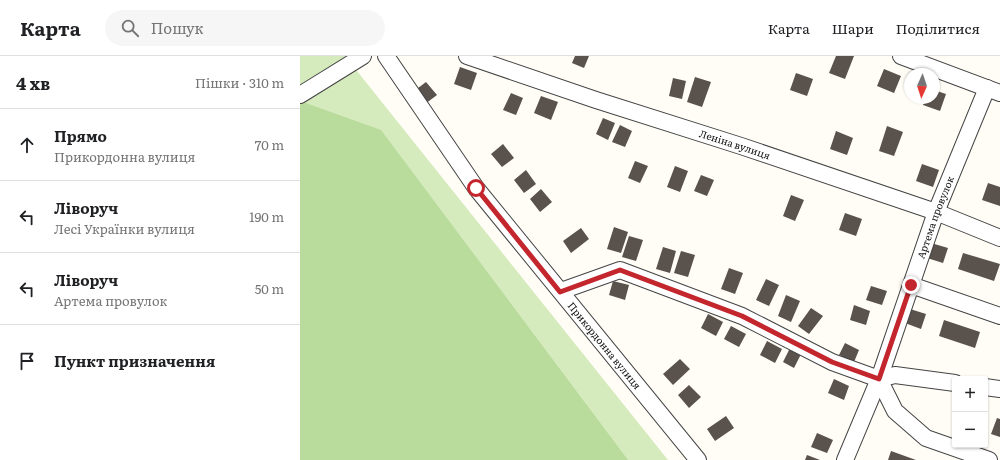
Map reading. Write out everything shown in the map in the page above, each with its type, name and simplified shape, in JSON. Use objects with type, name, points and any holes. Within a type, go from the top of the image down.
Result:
[{"type":"street","points":[[300,95],[363,56]]},
{"type":"street","name":"Прикордонна вулиця","points":[[386,56],[476,188],[698,460]]},
{"type":"street","name":"Леніна вулиця","points":[[467,56],[936,212],[1000,238]]},
{"type":"street","points":[[901,56],[993,91]]},
{"type":"street","name":"Артема провулок","points":[[846,460],[879,379],[936,212],[993,91]]},
{"type":"street","points":[[560,292],[620,270],[742,316],[832,362],[879,379],[896,375],[952,383]]},
{"type":"street","points":[[911,285],[1000,316]]},
{"type":"street","points":[[879,379],[895,411],[926,438],[989,460]]},
{"type":"street","points":[[988,387],[1000,389]]},
{"type":"green space","points":[[300,56],[345,56],[668,460],[300,460]]},
{"type":"green space","points":[[300,101],[381,130],[628,460],[300,460]]},
{"type":"building","points":[[575,56],[589,56],[584,68],[572,63]]},
{"type":"building","points":[[836,56],[854,56],[845,79],[829,73]]},
{"type":"building","points":[[460,67],[477,73],[471,90],[454,84]]},
{"type":"building","points":[[884,69],[901,76],[894,93],[877,86]]},
{"type":"building","points":[[796,73],[813,79],[807,96],[790,90]]},
{"type":"building","points":[[695,77],[711,82],[702,107],[687,102]]},
{"type":"building","points":[[673,78],[686,81],[682,99],[669,96]]},
{"type":"building","points":[[426,82],[437,95],[425,104],[414,91]]},
{"type":"building","points":[[940,92],[946,94],[940,111],[923,105],[940,104]]},
{"type":"building","points":[[511,93],[523,98],[516,115],[503,110]]},
{"type":"building","points":[[541,96],[558,102],[551,120],[534,113]]},
{"type":"building","points":[[603,118],[615,123],[608,140],[596,134]]},
{"type":"building","points":[[620,125],[632,131],[625,147],[612,142]]},
{"type":"building","points":[[887,126],[903,132],[894,156],[879,151]]},
{"type":"building","points":[[836,131],[853,138],[847,155],[830,149]]},
{"type":"building","points":[[503,144],[514,158],[502,167],[491,154]]},
{"type":"building","points":[[635,161],[648,166],[640,183],[628,178]]},
{"type":"building","points":[[922,164],[939,170],[933,187],[916,181]]},
{"type":"building","points":[[675,166],[688,171],[680,192],[667,187]]},
{"type":"building","points":[[526,170],[536,184],[524,193],[514,180]]},
{"type":"building","points":[[701,175],[714,180],[707,196],[694,191]]},
{"type":"building","points":[[988,183],[1000,187],[1000,206],[982,200]]},
{"type":"building","points":[[541,189],[552,202],[540,212],[530,199]]},
{"type":"building","points":[[791,195],[804,200],[795,221],[783,216]]},
{"type":"building","points":[[845,213],[862,219],[856,236],[839,230]]},
{"type":"building","points":[[614,227],[628,232],[621,253],[607,249]]},
{"type":"building","points":[[581,228],[589,239],[571,253],[563,241]]},
{"type":"building","points":[[629,236],[643,240],[636,261],[622,257]]},
{"type":"building","points":[[931,243],[948,248],[943,263],[927,258]]},
{"type":"building","points":[[663,247],[676,251],[670,273],[656,269]]},
{"type":"building","points":[[681,251],[695,255],[688,277],[674,273]]},
{"type":"building","points":[[963,253],[1000,264],[994,281],[958,269]]},
{"type":"building","points":[[729,268],[743,273],[735,294],[721,289]]},
{"type":"building","points":[[766,279],[779,285],[769,306],[756,300]]},
{"type":"building","points":[[613,281],[629,285],[625,300],[609,295]]},
{"type":"building","points":[[871,286],[887,291],[882,305],[866,300]]},
{"type":"building","points":[[786,295],[800,301],[791,322],[778,316]]},
{"type":"building","points":[[854,305],[870,311],[866,325],[850,320]]},
{"type":"building","points":[[811,308],[823,316],[809,334],[798,326]]},
{"type":"building","points":[[910,309],[926,314],[921,329],[905,323]]},
{"type":"building","points":[[708,314],[723,322],[716,336],[701,328]]},
{"type":"building","points":[[944,320],[980,332],[975,348],[939,336]]},
{"type":"building","points":[[731,326],[746,334],[739,347],[724,339]]},
{"type":"building","points":[[767,341],[782,349],[775,363],[760,355]]},
{"type":"building","points":[[845,343],[859,350],[854,362],[839,355]]},
{"type":"building","points":[[790,348],[801,354],[794,368],[783,362]]},
{"type":"building","points":[[680,359],[690,369],[673,385],[663,374]]},
{"type":"building","points":[[834,379],[849,386],[844,400],[828,393]]},
{"type":"building","points":[[689,385],[701,397],[689,408],[678,395]]},
{"type":"building","points":[[726,416],[734,428],[715,441],[707,429]]},
{"type":"building","points":[[997,418],[1000,419],[1000,437],[991,434]]},
{"type":"building","points":[[817,433],[833,440],[827,453],[811,447]]},
{"type":"building","points":[[891,451],[916,460],[888,460]]},
{"type":"building","points":[[807,455],[820,460],[805,460]]},
{"type":"route","points":[[476,188],[560,292],[620,270],[742,316],[832,362],[879,379],[911,285]]}]
